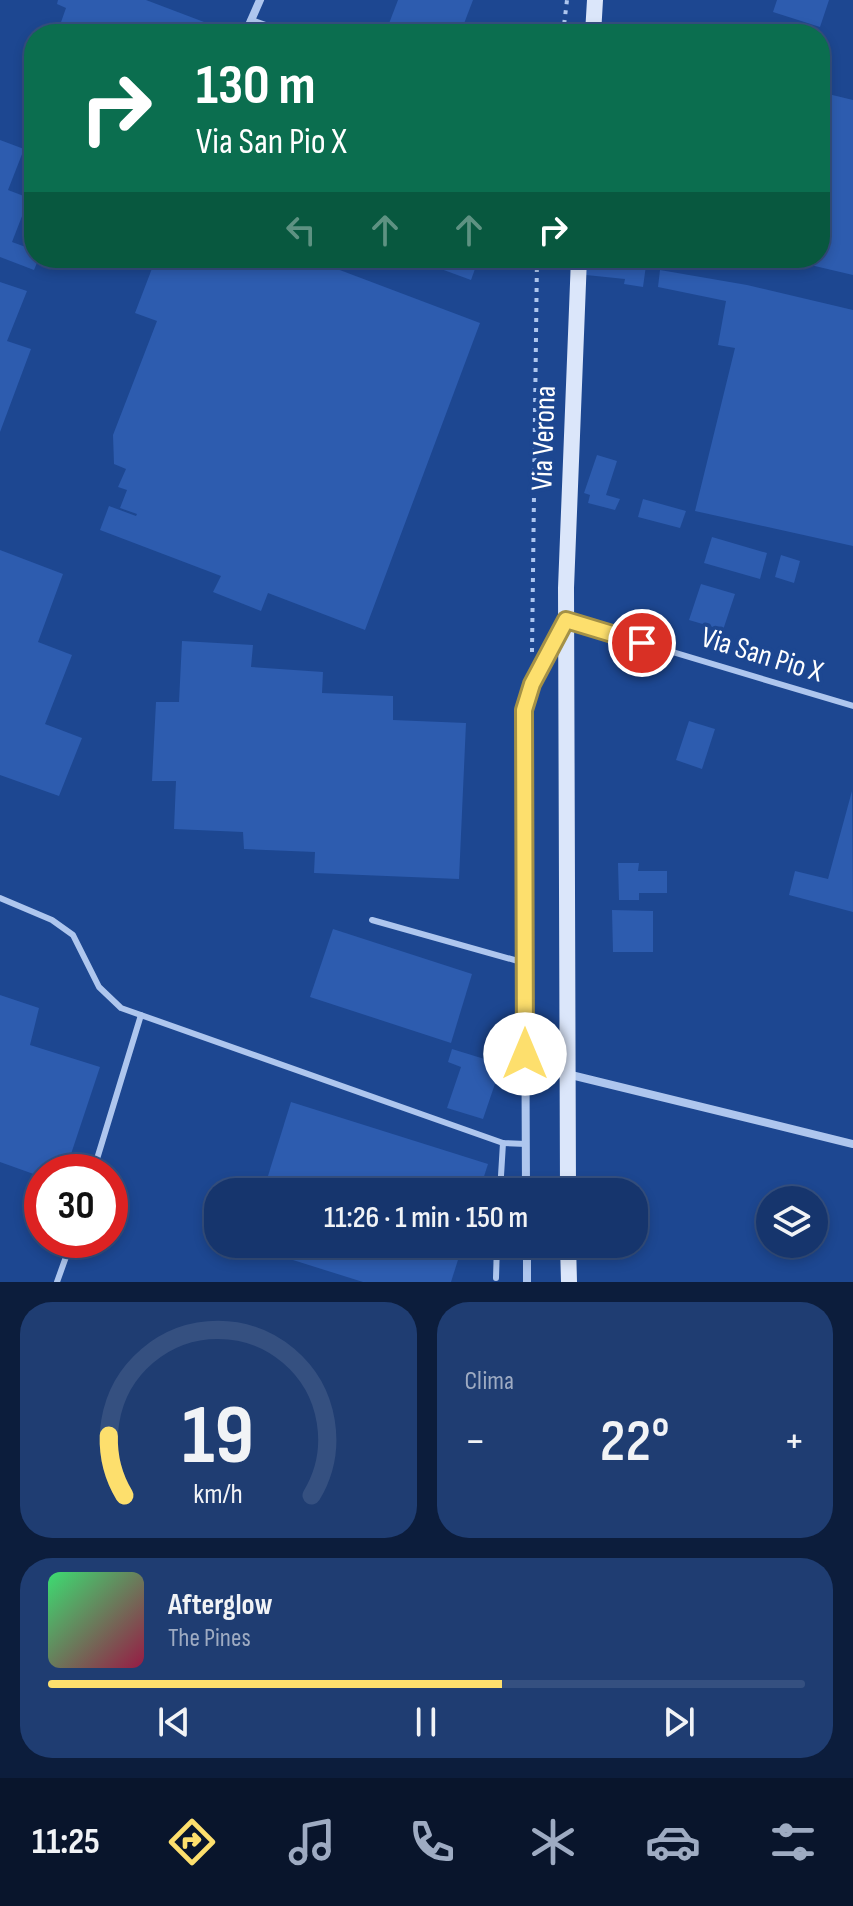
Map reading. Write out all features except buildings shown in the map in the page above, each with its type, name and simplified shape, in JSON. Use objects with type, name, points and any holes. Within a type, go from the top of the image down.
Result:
[{"type":"main road","points":[[594,24],[595,0]]},
{"type":"main road","name":"Via Verona","points":[[568,1178],[566,620],[579,268]]},
{"type":"main road","points":[[568,1258],[569,1282]]},
{"type":"street","points":[[250,24],[260,0]]},
{"type":"street","points":[[251,21],[260,24]]},
{"type":"street","name":"Via Verona","points":[[526,1178],[524,710],[532,684],[566,620]]},
{"type":"street","points":[[567,1073],[853,1144]]},
{"type":"street","points":[[527,1258],[527,1282]]},
{"type":"lane","name":"Via San Pio X","points":[[566,620],[853,706]]},
{"type":"lane","points":[[0,898],[52,920],[73,935],[99,987],[121,1008],[503,1143],[526,1144]]},
{"type":"lane","points":[[372,920],[525,963]]},
{"type":"lane","points":[[99,1154],[141,1015]]},
{"type":"lane","points":[[501,1178],[503,1143]]},
{"type":"lane","points":[[57,1282],[66,1258]]},
{"type":"lane","points":[[496,1278],[497,1258]]},
{"type":"path","points":[[564,24],[567,0]]},
{"type":"path","points":[[532,684],[537,268]]},
{"type":"route","points":[[525,1054],[524,710],[532,684],[566,620],[642,643]]}]
